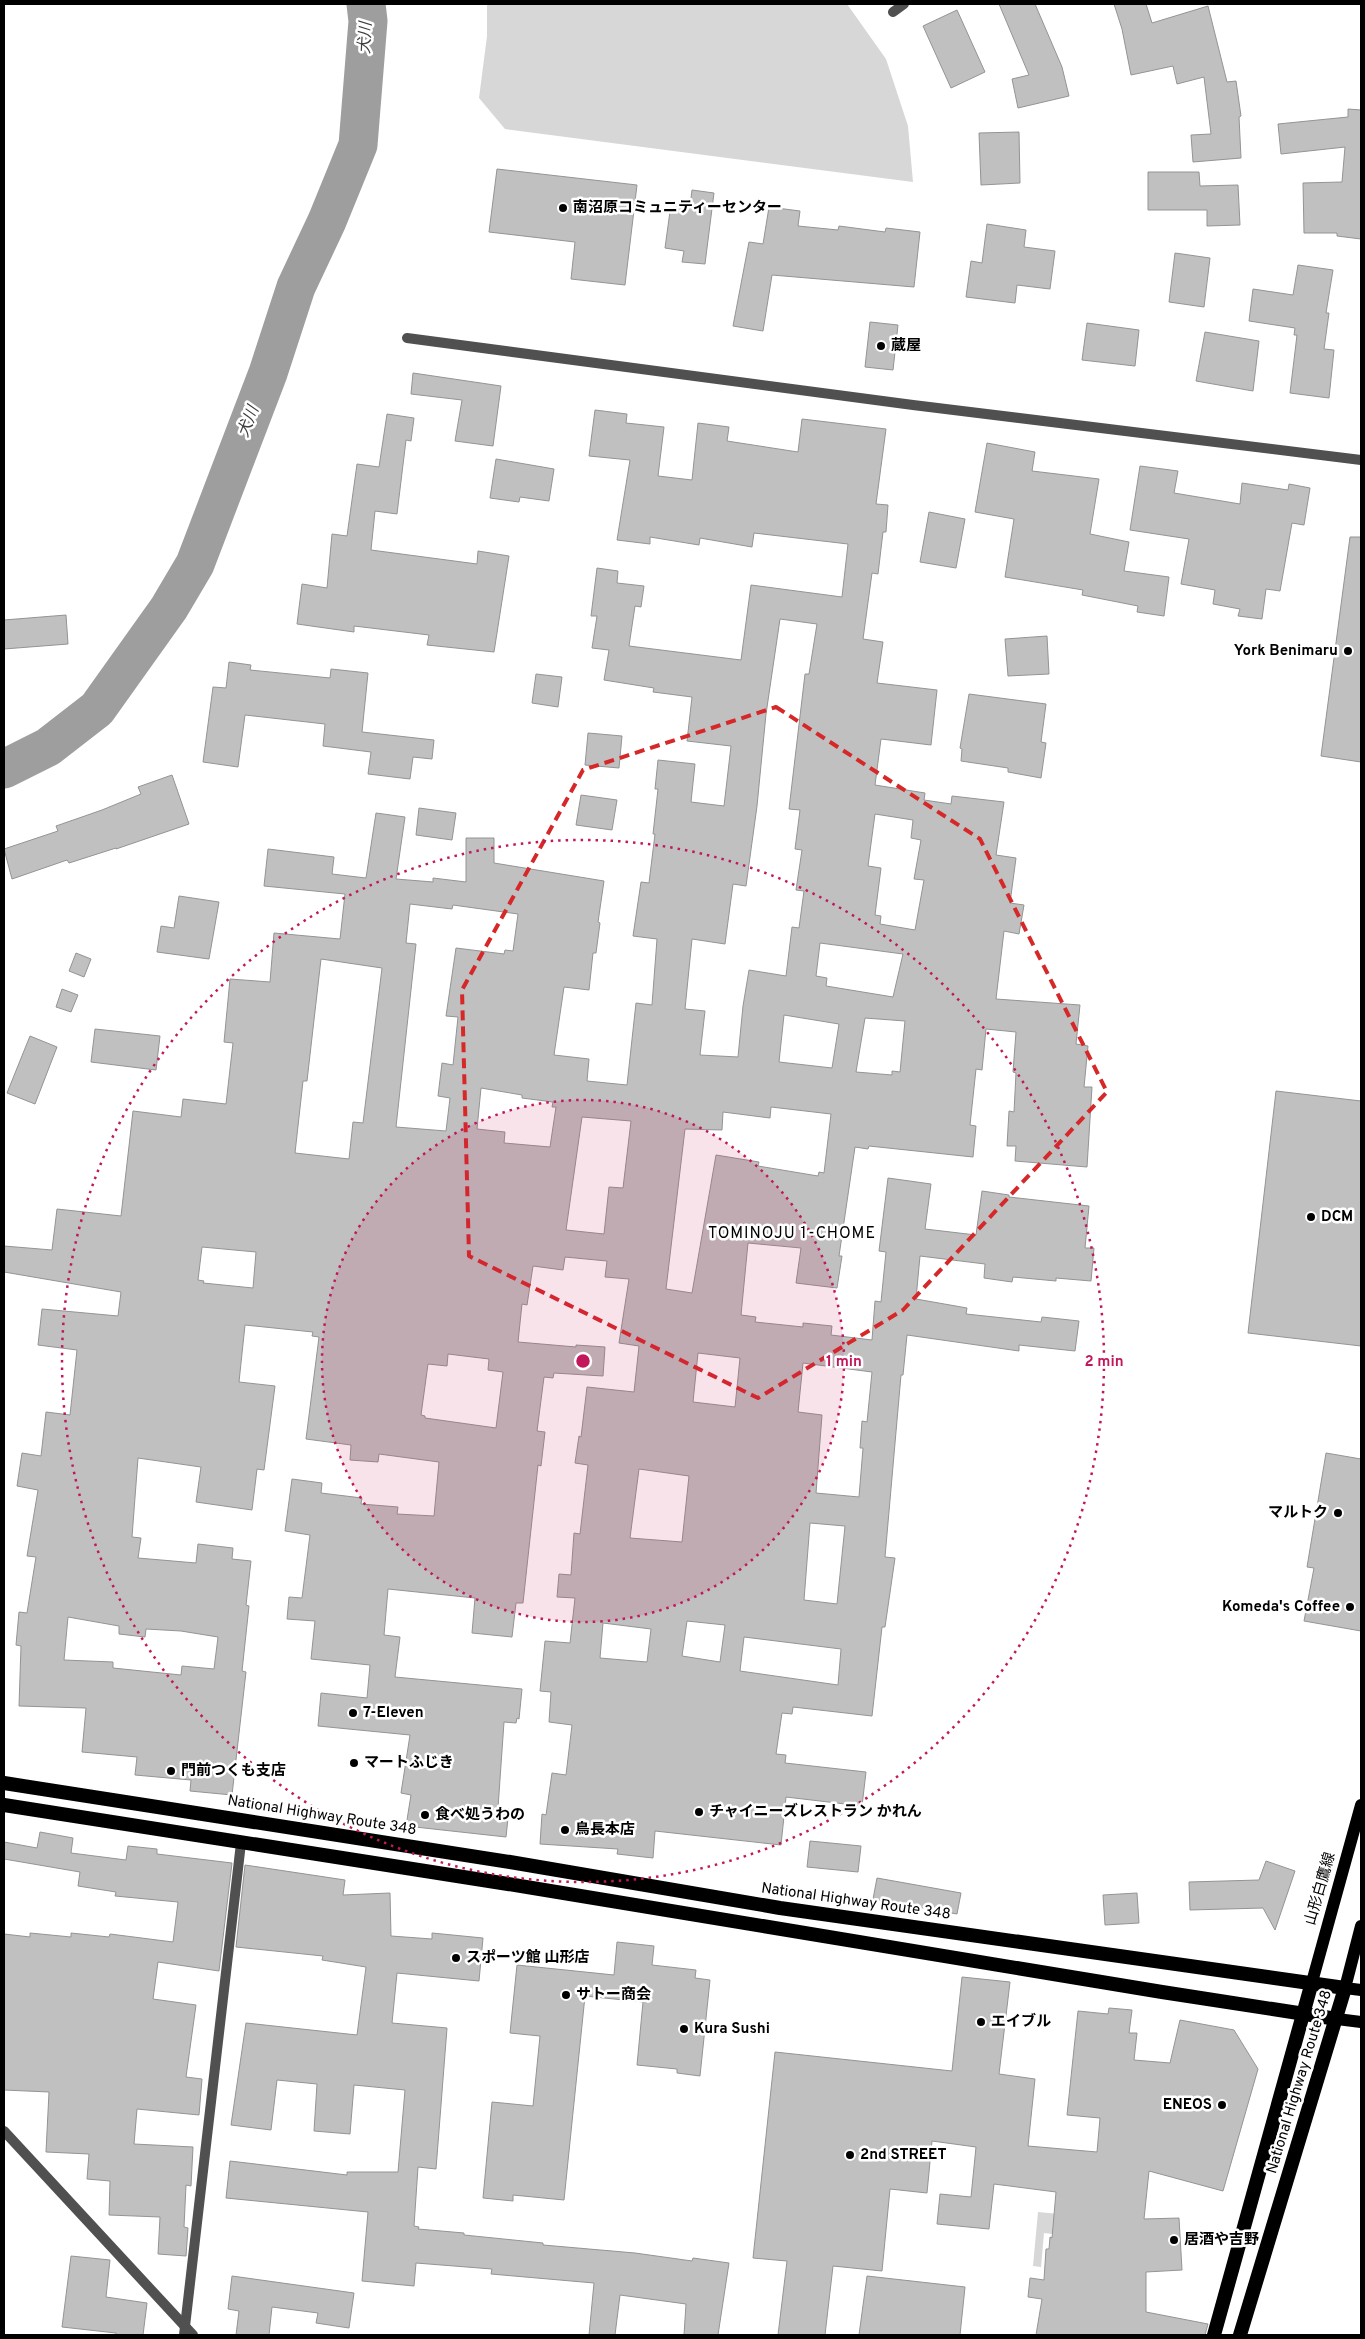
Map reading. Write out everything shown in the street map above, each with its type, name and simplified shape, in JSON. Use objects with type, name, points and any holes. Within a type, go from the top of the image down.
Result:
[{"type":"highway","name":"National Highway Route 348","points":[[4,1784],[510,1862],[780,1908],[1345,1988],[1240,2335]]},
{"type":"highway","name":"National Highway Route 348","points":[[4,1805],[1303,2014],[1214,2335]]},
{"type":"highway","points":[[1312,1982],[1303,2014],[1337,2019]]},
{"type":"main road","name":"山形白鷹線","points":[[1312,1982],[1361,1805]]},
{"type":"main road","points":[[1361,1926],[1345,1988],[1361,1990]]},
{"type":"main road","points":[[1337,2019],[1361,2022]]},
{"type":"street","points":[[893,12],[904,4]]},
{"type":"street","points":[[407,338],[913,405],[1361,460]]},
{"type":"street","points":[[184,2331],[241,1843]]},
{"type":"street","points":[[4,2132],[184,2331],[193,2335]]},
{"type":"highlighted area","points":[[776,707],[980,839],[1107,1092],[903,1310],[758,1398],[469,1256],[462,990],[583,770]]},
{"type":"shaded area","points":[[487,4],[847,4],[886,59],[908,126],[913,182],[505,129],[479,98],[487,36]]},
{"type":"shaded area","points":[[1038,2212],[1080,2216],[1079,2237],[1044,2233],[1041,2267],[1033,2266]]},
{"type":"building","points":[[999,4],[1035,4],[1062,67],[1069,96],[1018,108],[1012,79],[1029,75]]},
{"type":"building","points":[[1114,4],[1146,4],[1152,23],[1208,6],[1227,82],[1236,81],[1241,116],[1239,117],[1241,158],[1193,162],[1191,135],[1211,134],[1204,77],[1177,84],[1173,66],[1131,75],[1122,29]]},
{"type":"building","points":[[957,10],[985,72],[951,88],[923,26]]},
{"type":"building","points":[[1348,109],[1361,110],[1361,239],[1337,236],[1337,233],[1304,233],[1303,183],[1342,182],[1345,147],[1281,154],[1278,124],[1348,117]]},
{"type":"building","points":[[1019,132],[1020,183],[981,185],[979,133]]},
{"type":"building","name":"南沼原コミュニティーセンター","points":[[497,169],[637,185],[625,285],[571,279],[575,242],[489,232]]},
{"type":"building","points":[[1148,172],[1199,172],[1200,186],[1238,185],[1240,225],[1207,226],[1207,210],[1148,210]]},
{"type":"building","points":[[692,190],[714,193],[705,264],[682,262],[684,251],[665,248],[671,204],[690,206]]},
{"type":"building","points":[[769,207],[800,211],[798,226],[838,230],[839,226],[885,232],[886,228],[920,232],[914,287],[772,275],[763,331],[733,326],[749,242],[763,244]]},
{"type":"building","points":[[987,224],[1026,230],[1024,247],[1055,251],[1050,289],[1017,285],[1015,303],[966,297],[971,261],[982,263]]},
{"type":"building","points":[[1175,253],[1210,258],[1204,307],[1169,302]]},
{"type":"building","points":[[1298,265],[1333,270],[1326,313],[1329,313],[1324,349],[1334,350],[1329,398],[1290,393],[1297,335],[1294,335],[1295,328],[1249,321],[1253,289],[1293,295]]},
{"type":"building","name":"蔵屋","points":[[870,322],[898,325],[893,370],[865,367]]},
{"type":"building","points":[[1087,323],[1139,330],[1135,366],[1082,360]]},
{"type":"building","points":[[1205,332],[1259,341],[1253,391],[1196,381]]},
{"type":"building","points":[[413,373],[501,386],[493,446],[455,441],[462,400],[411,394]]},
{"type":"building","points":[[595,410],[627,414],[626,423],[664,427],[658,476],[692,480],[698,423],[729,427],[727,441],[798,452],[802,419],[886,429],[876,504],[888,505],[886,532],[883,532],[878,574],[872,573],[863,639],[883,642],[877,683],[937,690],[931,745],[881,739],[875,785],[925,793],[924,800],[951,804],[952,796],[1004,802],[996,855],[1016,858],[1010,903],[1024,905],[1019,934],[1004,931],[996,999],[1080,1005],[1076,1044],[1088,1046],[1084,1087],[1092,1087],[1087,1167],[1015,1161],[1016,1146],[1007,1146],[1009,1111],[1014,1112],[1016,1073],[1013,1072],[1016,1032],[986,1029],[982,1070],[976,1069],[970,1125],[976,1126],[973,1157],[869,1146],[868,1149],[855,1147],[839,1256],[842,1256],[837,1288],[796,1283],[801,1248],[748,1243],[741,1315],[756,1317],[755,1322],[803,1327],[803,1323],[832,1326],[831,1335],[872,1340],[875,1301],[881,1302],[886,1252],[879,1251],[888,1178],[931,1184],[925,1229],[976,1235],[982,1191],[1009,1195],[1009,1197],[1089,1206],[1085,1248],[1094,1248],[1091,1281],[1056,1278],[1056,1281],[1013,1277],[1012,1282],[984,1278],[985,1264],[920,1256],[916,1299],[967,1308],[966,1314],[1041,1322],[1042,1317],[1079,1321],[1075,1351],[1019,1345],[1019,1351],[907,1335],[903,1375],[901,1375],[885,1557],[895,1558],[885,1627],[882,1627],[872,1716],[793,1707],[792,1714],[782,1713],[776,1754],[786,1755],[785,1763],[866,1772],[862,1806],[786,1797],[781,1845],[655,1831],[653,1858],[617,1854],[618,1849],[540,1844],[542,1814],[546,1815],[552,1773],[566,1775],[572,1725],[549,1722],[551,1692],[540,1691],[545,1641],[570,1643],[575,1598],[557,1597],[559,1574],[571,1575],[574,1533],[580,1534],[588,1465],[575,1463],[579,1436],[581,1437],[587,1387],[634,1392],[639,1346],[619,1343],[629,1279],[605,1277],[607,1261],[565,1257],[563,1270],[533,1266],[527,1305],[522,1304],[518,1342],[576,1347],[576,1345],[605,1347],[603,1376],[554,1373],[553,1378],[544,1377],[537,1431],[545,1432],[541,1466],[538,1465],[523,1603],[516,1603],[512,1637],[472,1633],[475,1598],[388,1589],[384,1635],[400,1637],[395,1677],[522,1689],[519,1719],[517,1718],[516,1723],[504,1722],[498,1808],[509,1809],[506,1837],[406,1826],[411,1795],[401,1793],[410,1735],[318,1726],[321,1693],[367,1698],[370,1665],[311,1659],[315,1621],[287,1619],[289,1597],[302,1598],[310,1535],[285,1531],[292,1479],[322,1483],[321,1493],[362,1498],[361,1504],[398,1507],[397,1514],[434,1516],[439,1462],[379,1454],[378,1462],[350,1460],[351,1445],[306,1439],[319,1337],[312,1336],[313,1332],[245,1325],[239,1382],[275,1386],[264,1470],[257,1469],[252,1510],[196,1502],[201,1467],[138,1458],[132,1537],[141,1538],[138,1558],[196,1563],[198,1544],[233,1548],[232,1559],[251,1561],[246,1605],[249,1606],[242,1671],[246,1672],[232,1795],[190,1791],[191,1780],[135,1775],[137,1757],[82,1752],[86,1708],[19,1706],[21,1646],[16,1645],[19,1612],[27,1613],[36,1557],[27,1556],[38,1490],[17,1486],[22,1453],[41,1456],[46,1412],[70,1415],[77,1350],[38,1345],[42,1309],[118,1316],[121,1292],[4,1272],[4,1246],[52,1250],[57,1209],[121,1216],[133,1111],[181,1117],[183,1099],[226,1104],[233,1043],[224,1042],[230,979],[270,982],[274,933],[340,939],[345,894],[264,886],[268,849],[334,857],[332,874],[366,878],[376,813],[405,817],[396,879],[433,882],[433,878],[466,882],[466,838],[494,838],[494,863],[604,881],[596,953],[593,953],[589,990],[564,987],[554,1055],[589,1059],[587,1081],[627,1085],[636,1003],[652,1005],[657,939],[633,936],[641,882],[649,883],[655,834],[653,834],[658,789],[655,789],[658,760],[695,764],[691,802],[724,806],[731,746],[687,741],[692,697],[653,692],[654,688],[604,680],[609,650],[592,648],[597,616],[591,616],[597,568],[618,571],[617,583],[644,586],[641,607],[635,606],[629,646],[741,660],[751,585],[842,597],[848,544],[754,533],[752,547],[700,538],[699,545],[650,537],[650,544],[617,540],[630,460],[589,456]],"holes":[[[780,619],[817,624],[809,674],[805,674],[789,809],[800,810],[795,849],[802,850],[796,890],[804,891],[799,928],[792,927],[786,976],[749,970],[738,1057],[700,1055],[705,1011],[685,1009],[692,939],[725,944],[733,884],[746,886],[757,806],[766,714]],[[875,814],[913,820],[911,838],[921,840],[914,879],[924,880],[915,930],[880,924],[881,916],[875,915],[881,868],[868,866]],[[410,904],[452,909],[453,905],[518,914],[513,951],[505,950],[504,954],[456,948],[446,1016],[458,1017],[453,1065],[442,1063],[438,1096],[450,1098],[446,1131],[396,1127],[416,944],[406,943]],[[820,943],[903,954],[893,997],[826,986],[827,978],[816,976]],[[321,959],[382,968],[363,1123],[353,1122],[349,1159],[295,1153],[303,1081],[307,1081]],[[784,1015],[839,1024],[832,1068],[779,1062]],[[865,1018],[905,1021],[900,1072],[892,1071],[892,1075],[856,1072]],[[481,1088],[522,1095],[522,1098],[553,1102],[552,1107],[556,1107],[550,1147],[504,1143],[505,1132],[477,1129]],[[771,1107],[831,1114],[824,1173],[819,1172],[818,1176],[758,1166],[759,1162],[716,1155],[692,1293],[666,1289],[685,1129],[722,1130],[723,1112],[770,1118]],[[582,1117],[631,1121],[623,1188],[609,1187],[604,1234],[566,1230]],[[202,1247],[256,1252],[253,1288],[203,1283],[204,1281],[198,1280]],[[698,1353],[740,1358],[735,1407],[693,1402]],[[448,1354],[489,1359],[488,1370],[503,1372],[496,1428],[425,1418],[425,1416],[421,1415],[428,1364],[447,1366]],[[803,1363],[872,1372],[867,1422],[862,1421],[860,1448],[863,1448],[859,1497],[816,1493],[822,1415],[798,1412]],[[639,1469],[689,1476],[682,1542],[630,1538]],[[810,1523],[845,1526],[837,1604],[804,1600]],[[68,1617],[119,1626],[119,1634],[145,1637],[146,1629],[181,1631],[218,1637],[214,1669],[182,1666],[181,1675],[113,1668],[113,1662],[64,1660]],[[687,1621],[725,1625],[720,1662],[682,1656]],[[603,1623],[651,1629],[647,1662],[600,1658]],[[744,1637],[841,1649],[838,1685],[740,1671]]]},
{"type":"building","points":[[387,414],[414,418],[411,441],[406,440],[397,514],[375,511],[371,550],[477,564],[478,551],[509,556],[494,652],[427,645],[429,635],[354,626],[354,632],[297,624],[302,584],[327,588],[332,534],[347,536],[357,464],[379,467]]},
{"type":"building","points":[[987,443],[1035,452],[1032,471],[1099,479],[1090,534],[1129,542],[1124,571],[1169,577],[1164,616],[1137,612],[1138,606],[1082,595],[1083,590],[1005,577],[1014,519],[975,512]]},
{"type":"building","points":[[496,459],[554,469],[549,501],[520,497],[519,502],[490,498]]},
{"type":"building","points":[[1140,466],[1178,471],[1174,493],[1240,504],[1242,483],[1288,490],[1289,484],[1310,488],[1304,525],[1292,523],[1280,591],[1266,589],[1262,619],[1238,616],[1240,609],[1213,604],[1215,590],[1181,584],[1189,539],[1130,530]]},
{"type":"building","points":[[929,512],[965,519],[956,568],[920,562]]},
{"type":"building","name":"York Benimaru","points":[[1350,537],[1361,537],[1361,762],[1321,756]]},
{"type":"building","points":[[66,615],[68,644],[4,649],[4,620]]},
{"type":"building","points":[[1047,636],[1049,674],[1008,676],[1005,639]]},
{"type":"building","points":[[229,662],[251,665],[250,670],[330,678],[331,669],[368,673],[362,732],[434,740],[432,759],[413,757],[410,779],[368,774],[371,752],[323,746],[325,724],[245,715],[238,767],[203,762],[213,687],[226,688]]},
{"type":"building","points":[[536,674],[562,677],[558,707],[532,703]]},
{"type":"building","points":[[969,694],[1046,704],[1041,742],[1046,743],[1041,778],[1008,772],[1008,768],[961,761],[962,749],[960,748]]},
{"type":"building","points":[[588,733],[622,736],[619,768],[585,765]]},
{"type":"building","points":[[172,775],[189,824],[116,849],[69,863],[67,860],[12,879],[4,849],[58,831],[56,826],[141,794],[138,787]]},
{"type":"building","points":[[581,795],[617,800],[612,830],[576,825]]},
{"type":"building","points":[[419,808],[456,813],[452,840],[416,835]]},
{"type":"building","points":[[179,896],[219,902],[209,959],[157,952],[161,926],[174,928]]},
{"type":"building","points":[[76,953],[91,959],[84,977],[69,971]]},
{"type":"building","points":[[62,989],[78,995],[71,1012],[56,1007]]},
{"type":"building","points":[[95,1029],[160,1036],[156,1070],[91,1062]]},
{"type":"building","points":[[30,1036],[57,1047],[35,1104],[7,1093]]},
{"type":"building","name":"DCM","points":[[1276,1091],[1361,1101],[1361,1346],[1248,1333]]},
{"type":"building","name":"マルトク","points":[[1326,1453],[1361,1459],[1361,1631],[1304,1621],[1314,1568],[1307,1567]]},
{"type":"building","points":[[40,1832],[73,1838],[71,1853],[126,1860],[128,1846],[157,1849],[157,1854],[232,1863],[219,1971],[158,1962],[153,1999],[196,2005],[186,2077],[202,2079],[199,2115],[137,2109],[134,2144],[193,2147],[191,2186],[186,2185],[184,2227],[188,2228],[186,2256],[158,2254],[160,2217],[109,2215],[110,2181],[87,2179],[89,2154],[46,2152],[49,2092],[4,2090],[4,1934],[30,1937],[30,1933],[71,1937],[71,1933],[109,1937],[110,1934],[173,1942],[178,1902],[115,1896],[116,1892],[78,1886],[80,1872],[4,1859],[4,1842],[37,1848]]},
{"type":"building","points":[[810,1841],[861,1846],[858,1872],[807,1867]]},
{"type":"building","points":[[1266,1861],[1295,1871],[1275,1930],[1263,1908],[1190,1910],[1189,1882],[1259,1880]]},
{"type":"building","points":[[245,1865],[345,1880],[343,1895],[390,1893],[391,1936],[432,1939],[432,1933],[483,1938],[479,1981],[397,1973],[392,2023],[447,2028],[436,2169],[418,2167],[414,2226],[419,2227],[418,2229],[543,2243],[543,2245],[635,2253],[692,2261],[693,2258],[729,2263],[718,2335],[684,2335],[686,2304],[620,2295],[615,2335],[589,2335],[594,2283],[491,2274],[492,2269],[416,2263],[414,2286],[362,2281],[368,2212],[226,2198],[230,2161],[347,2175],[347,2172],[398,2172],[405,2090],[354,2085],[350,2134],[314,2131],[317,2084],[277,2080],[271,2130],[231,2125],[246,2023],[357,2035],[366,1967],[322,1960],[323,1956],[236,1947]]},
{"type":"building","points":[[877,1878],[961,1893],[957,1914],[873,1899]]},
{"type":"building","points":[[1137,1893],[1139,1923],[1105,1925],[1103,1895]]},
{"type":"building","points":[[617,1942],[654,1946],[652,1965],[696,1970],[695,1978],[710,1980],[700,2076],[677,2073],[677,2069],[637,2065],[643,2002],[585,1996],[564,2200],[513,2195],[513,2201],[483,2198],[492,2102],[533,2106],[540,2036],[510,2033],[517,1965],[614,1975]]},
{"type":"building","points":[[962,1977],[1010,1982],[999,2074],[1035,2079],[1028,2146],[1097,2152],[1100,2118],[1067,2115],[1078,2011],[1108,2014],[1109,2008],[1132,2010],[1129,2033],[1137,2033],[1134,2060],[1170,2063],[1180,2020],[1234,2030],[1258,2069],[1223,2191],[1149,2171],[1144,2219],[1179,2218],[1182,2270],[1146,2272],[1146,2312],[1208,2324],[1205,2335],[1036,2335],[1042,2299],[1028,2297],[1030,2278],[1044,2280],[1046,2249],[1049,2249],[1050,2237],[1052,2238],[1056,2192],[994,2184],[989,2229],[937,2224],[940,2194],[971,2197],[976,2147],[932,2141],[927,2193],[890,2189],[882,2271],[833,2266],[825,2335],[778,2335],[787,2261],[753,2258],[775,2052],[952,2071]]},
{"type":"building","points":[[71,2256],[110,2260],[106,2297],[147,2303],[143,2335],[116,2335],[116,2333],[62,2327]]},
{"type":"building","points":[[232,2276],[354,2293],[349,2328],[316,2323],[318,2313],[272,2307],[269,2335],[236,2335],[239,2311],[228,2309]]},
{"type":"building","points":[[867,2276],[965,2287],[960,2335],[859,2335]]},
{"type":"waterway","name":"犬川","points":[[4,769],[48,747],[97,709],[169,608],[195,564],[268,373],[296,287],[327,221],[358,145],[368,21],[366,4]]},
{"type":"place","name":"南沼原コミュニティーセンター","points":[[563,208]]},
{"type":"place","name":"蔵屋","points":[[881,346]]},
{"type":"place","name":"York Benimaru","points":[[1348,651]]},
{"type":"place","name":"DCM","points":[[1311,1217]]},
{"type":"place","name":"マルトク","points":[[1338,1513]]},
{"type":"place","name":"Komeda's Coffee","points":[[1350,1607]]},
{"type":"place","name":"7-Eleven","points":[[353,1713]]},
{"type":"place","name":"マートふじき","points":[[354,1763]]},
{"type":"place","name":"門前つくも支店","points":[[171,1771]]},
{"type":"place","name":"チャイニーズレストラン かれん","points":[[699,1812]]},
{"type":"place","name":"食べ処うわの","points":[[425,1815]]},
{"type":"place","name":"鳥長本店","points":[[565,1830]]},
{"type":"place","name":"スポーツ館 山形店","points":[[456,1958]]},
{"type":"place","name":"サトー商会","points":[[566,1995]]},
{"type":"place","name":"エイブル","points":[[981,2022]]},
{"type":"place","name":"Kura Sushi","points":[[684,2029]]},
{"type":"place","name":"ENEOS","points":[[1222,2105]]},
{"type":"place","name":"2nd STREET","points":[[850,2155]]},
{"type":"place","name":"居酒や吉野","points":[[1174,2240]]},
{"type":"district","name":"TOMINOJU 1-CHOME","points":[[792,1234]]}]
